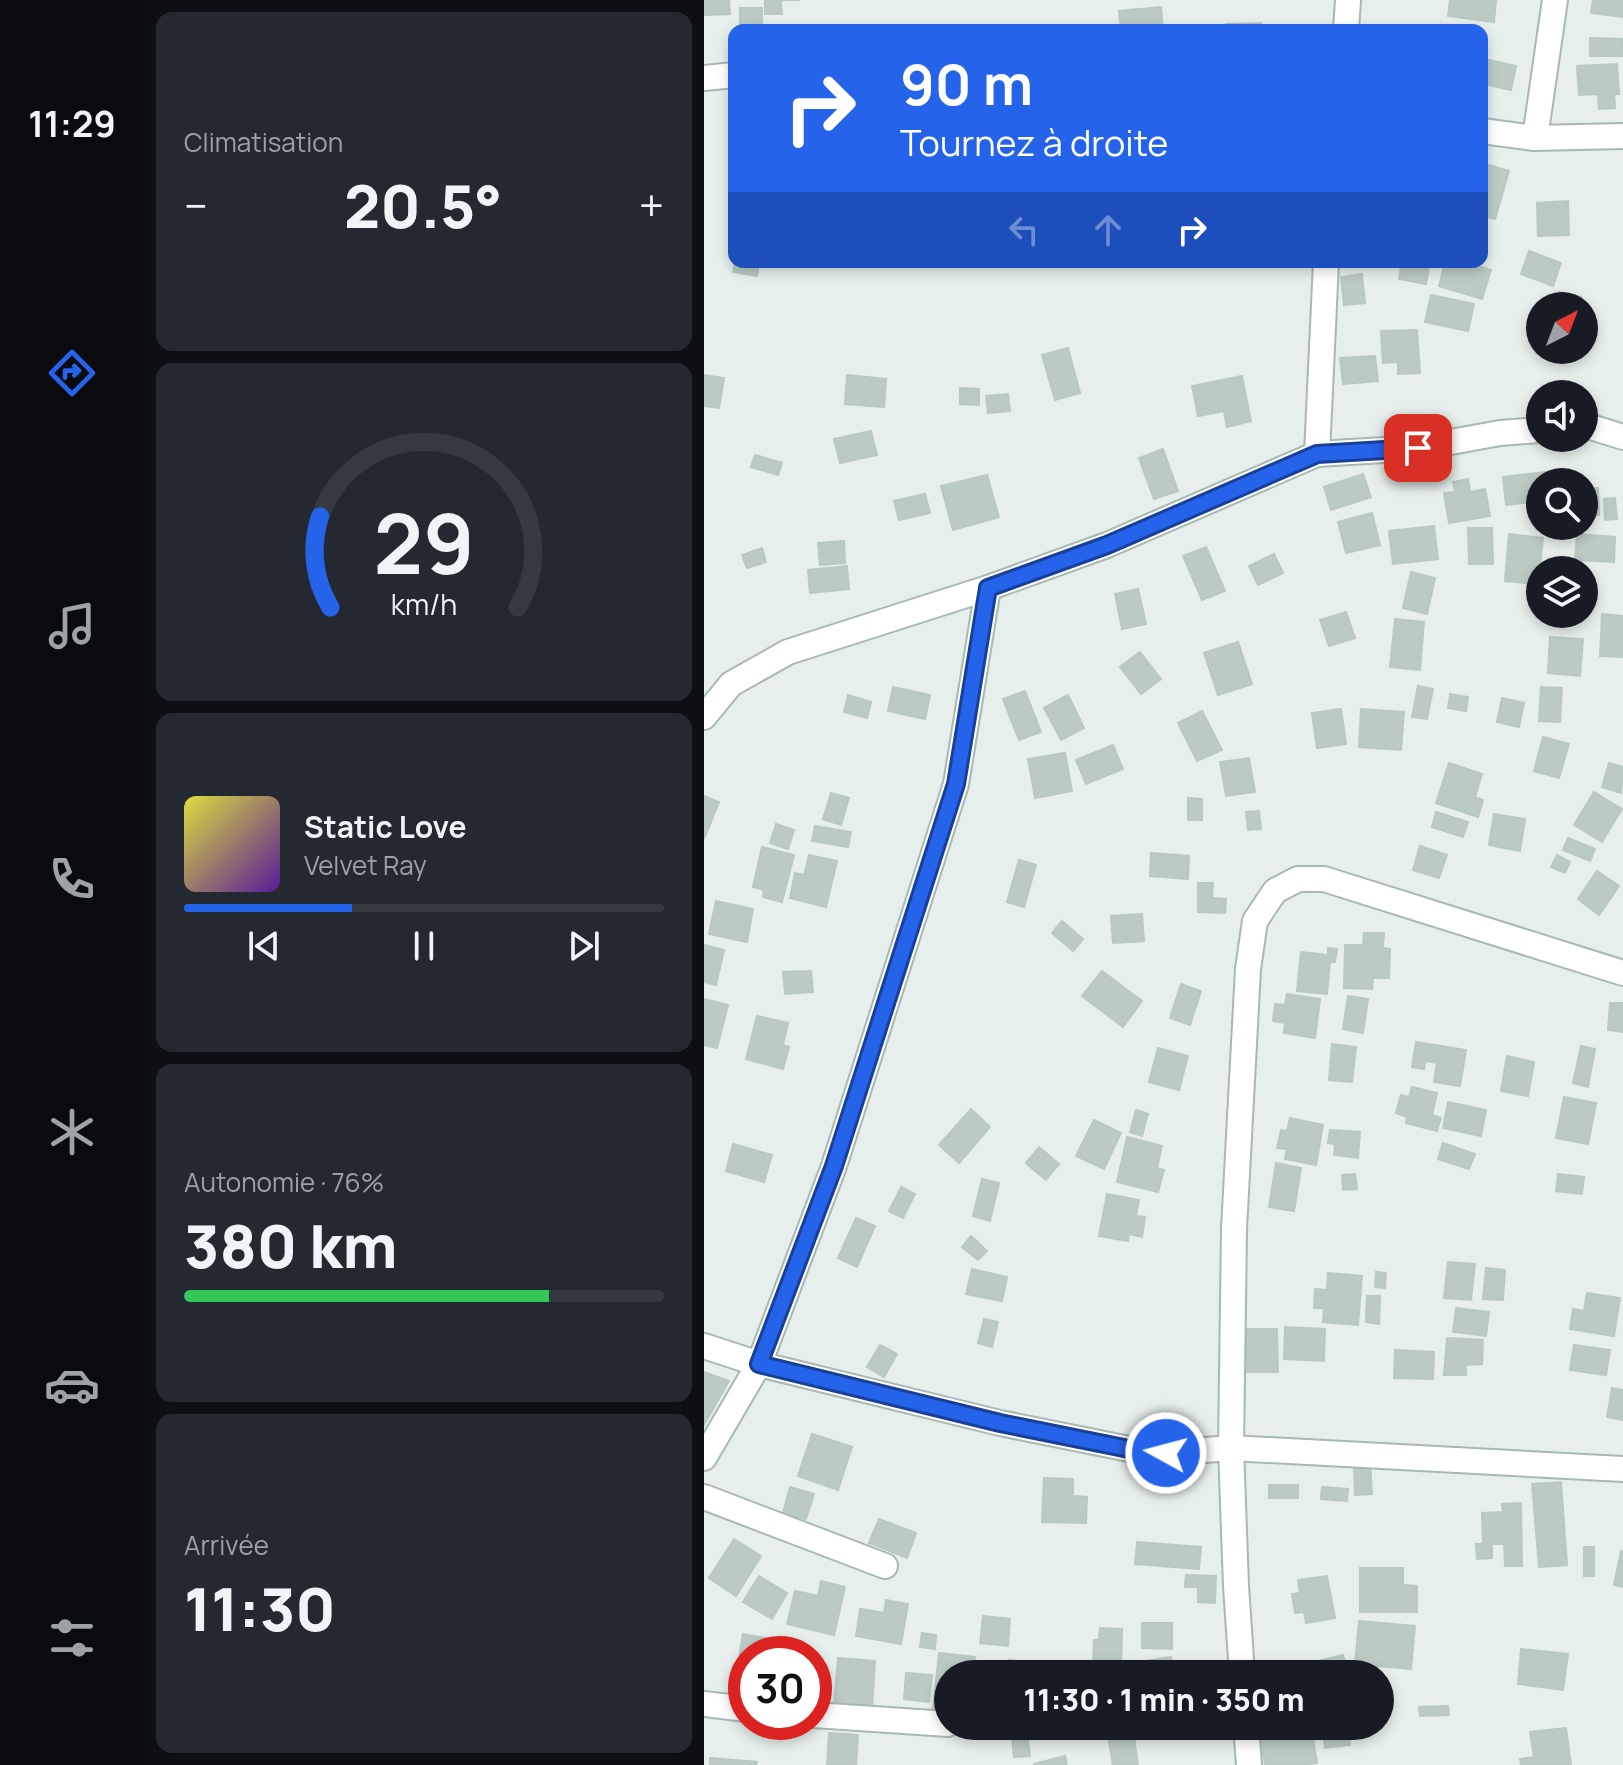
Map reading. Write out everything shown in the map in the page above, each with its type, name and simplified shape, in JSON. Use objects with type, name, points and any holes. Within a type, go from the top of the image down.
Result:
[{"type":"street","points":[[1346,24],[1348,0]]},
{"type":"street","points":[[1535,138],[1555,0]]},
{"type":"street","points":[[704,78],[728,76]]},
{"type":"street","points":[[1488,132],[1535,138],[1623,136]]},
{"type":"street","points":[[1317,454],[1326,268]]},
{"type":"street","points":[[1598,429],[1623,437]]},
{"type":"street","points":[[704,717],[731,684],[788,652],[988,588],[1107,545],[1317,454],[1418,448],[1526,431]]},
{"type":"street","points":[[704,1458],[759,1364],[834,1166],[956,784],[988,588]]},
{"type":"street","points":[[1241,1660],[1231,1448],[1234,1229],[1248,969],[1255,921],[1275,891],[1298,879],[1324,879],[1623,973]]},
{"type":"street","points":[[704,1346],[759,1364],[1000,1423],[1139,1451],[1166,1453],[1231,1448],[1623,1469]]},
{"type":"street","points":[[704,1497],[885,1566]]},
{"type":"street","points":[[704,1704],[728,1707]]},
{"type":"street","points":[[832,1716],[934,1723]]},
{"type":"street","points":[[1247,1740],[1249,1765]]},
{"type":"building","points":[[704,0],[729,0],[730,14],[704,15]]},
{"type":"building","points":[[765,0],[781,0],[782,14],[765,14]]},
{"type":"building","points":[[1450,0],[1496,0],[1494,22],[1448,16]]},
{"type":"building","points":[[1593,0],[1623,0],[1623,17],[1591,13]]},
{"type":"building","points":[[1161,7],[1162,24],[1120,24],[1119,11]]},
{"type":"building","points":[[740,8],[762,8],[762,24],[740,24]]},
{"type":"building","points":[[1590,38],[1622,39],[1622,56],[1590,56]]},
{"type":"building","points":[[1489,60],[1516,66],[1511,90],[1488,85]]},
{"type":"building","points":[[1617,64],[1619,94],[1614,94],[1615,108],[1599,109],[1598,94],[1579,95],[1577,66]]},
{"type":"building","points":[[1488,165],[1509,171],[1495,219],[1488,217]]},
{"type":"building","points":[[1568,201],[1569,235],[1538,236],[1537,203]]},
{"type":"building","points":[[1529,251],[1561,263],[1553,286],[1521,274]]},
{"type":"building","points":[[734,268],[758,268],[757,276],[733,272]]},
{"type":"building","points":[[1401,268],[1429,268],[1426,284],[1399,279]]},
{"type":"building","points":[[1444,268],[1491,270],[1482,299],[1439,286]]},
{"type":"building","points":[[1362,274],[1365,303],[1344,305],[1341,277]]},
{"type":"building","points":[[1431,295],[1474,304],[1468,331],[1425,322]]},
{"type":"building","points":[[1417,330],[1420,373],[1398,374],[1398,362],[1383,363],[1381,331]]},
{"type":"building","points":[[1068,348],[1080,393],[1055,400],[1042,355]]},
{"type":"building","points":[[1375,356],[1378,381],[1343,384],[1340,358]]},
{"type":"building","points":[[704,375],[724,378],[719,408],[704,406]]},
{"type":"building","points":[[847,375],[886,379],[884,407],[845,404]]},
{"type":"building","points":[[1242,376],[1251,421],[1227,427],[1224,411],[1198,416],[1192,386]]},
{"type":"building","points":[[960,388],[979,389],[979,405],[960,404]]},
{"type":"building","points":[[1008,394],[1010,411],[988,413],[986,396]]},
{"type":"building","points":[[871,431],[877,455],[840,463],[834,439]]},
{"type":"building","points":[[1163,449],[1178,491],[1154,499],[1139,458]]},
{"type":"building","points":[[755,455],[782,463],[778,475],[751,467]]},
{"type":"building","points":[[1363,474],[1371,497],[1331,510],[1324,487]]},
{"type":"building","points":[[1526,474],[1526,503],[1506,505],[1503,477]]},
{"type":"building","points":[[987,475],[999,517],[953,530],[941,486]]},
{"type":"building","points":[[1468,479],[1470,492],[1485,489],[1490,516],[1449,523],[1444,493],[1455,492],[1453,482]]},
{"type":"building","points":[[925,494],[930,513],[899,520],[894,501]]},
{"type":"building","points":[[1615,498],[1617,519],[1605,520],[1604,499]]},
{"type":"building","points":[[1372,513],[1380,545],[1346,553],[1338,522]]},
{"type":"building","points":[[1434,526],[1438,559],[1393,564],[1389,531]]},
{"type":"building","points":[[1468,528],[1492,528],[1493,564],[1469,564]]},
{"type":"building","points":[[1509,534],[1526,536],[1526,540],[1543,540],[1541,556],[1526,556],[1526,583],[1505,581]]},
{"type":"building","points":[[1598,536],[1615,537],[1614,562],[1598,561],[1598,556],[1575,556],[1577,540],[1598,540]]},
{"type":"building","points":[[844,541],[845,563],[820,565],[818,543]]},
{"type":"building","points":[[1206,547],[1225,591],[1202,600],[1183,556]]},
{"type":"building","points":[[762,548],[766,562],[747,568],[742,555]]},
{"type":"building","points":[[1274,554],[1283,573],[1258,585],[1249,566]]},
{"type":"building","points":[[847,566],[849,589],[810,593],[808,570]]},
{"type":"building","points":[[1411,572],[1435,578],[1427,614],[1403,608]]},
{"type":"building","points":[[1138,589],[1146,624],[1122,629],[1115,594]]},
{"type":"building","points":[[1346,612],[1355,638],[1329,646],[1320,620]]},
{"type":"building","points":[[1602,614],[1623,616],[1623,657],[1600,656]]},
{"type":"building","points":[[1395,619],[1424,622],[1420,670],[1390,667]]},
{"type":"building","points":[[1550,637],[1583,639],[1580,676],[1548,673]]},
{"type":"building","points":[[1238,642],[1252,684],[1218,695],[1204,653]]},
{"type":"building","points":[[1140,652],[1161,679],[1141,694],[1120,667]]},
{"type":"building","points":[[1418,686],[1433,689],[1427,719],[1412,717]]},
{"type":"building","points":[[893,687],[930,695],[925,719],[888,711]]},
{"type":"building","points":[[1541,687],[1562,688],[1560,722],[1539,721]]},
{"type":"building","points":[[1025,691],[1041,732],[1019,740],[1003,699]]},
{"type":"building","points":[[1450,694],[1468,697],[1466,711],[1448,708]]},
{"type":"building","points":[[848,695],[871,702],[867,718],[844,712]]},
{"type":"building","points":[[1068,695],[1084,728],[1061,740],[1044,708]]},
{"type":"building","points":[[1502,698],[1524,703],[1519,727],[1497,722]]},
{"type":"building","points":[[1341,709],[1346,744],[1317,748],[1312,713]]},
{"type":"building","points":[[1361,709],[1404,712],[1401,750],[1359,747]]},
{"type":"building","points":[[1202,711],[1222,750],[1197,761],[1178,723]]},
{"type":"building","points":[[1543,737],[1569,744],[1559,778],[1534,771]]},
{"type":"building","points":[[1113,745],[1123,769],[1086,784],[1076,760]]},
{"type":"building","points":[[1065,753],[1072,791],[1035,798],[1028,759]]},
{"type":"building","points":[[1249,758],[1255,792],[1226,796],[1220,762]]},
{"type":"building","points":[[1449,763],[1482,774],[1475,797],[1483,800],[1478,817],[1436,803]]},
{"type":"building","points":[[1609,763],[1623,767],[1621,793],[1602,787]]},
{"type":"building","points":[[1594,792],[1622,809],[1602,842],[1574,825]]},
{"type":"building","points":[[831,793],[849,798],[841,825],[823,819]]},
{"type":"building","points":[[704,796],[719,802],[704,839]]},
{"type":"building","points":[[1188,798],[1202,799],[1202,820],[1188,820]]},
{"type":"building","points":[[1259,811],[1261,829],[1248,830],[1246,812]]},
{"type":"building","points":[[1436,812],[1468,822],[1463,837],[1432,827]]},
{"type":"building","points":[[1494,814],[1525,819],[1520,851],[1489,845]]},
{"type":"building","points":[[776,824],[794,830],[788,849],[770,843]]},
{"type":"building","points":[[815,826],[851,832],[848,847],[812,841]]},
{"type":"building","points":[[1568,838],[1595,849],[1590,861],[1563,850]]},
{"type":"building","points":[[1420,846],[1447,855],[1439,878],[1413,870]]},
{"type":"building","points":[[762,847],[794,855],[782,902],[763,897],[764,890],[753,887]]},
{"type":"building","points":[[1151,853],[1189,856],[1188,879],[1150,876]]},
{"type":"building","points":[[809,855],[837,861],[826,907],[790,898],[795,873],[804,875]]},
{"type":"building","points":[[1557,855],[1570,862],[1565,873],[1551,867]]},
{"type":"building","points":[[1019,860],[1036,865],[1024,907],[1007,902]]},
{"type":"building","points":[[1597,871],[1619,886],[1599,915],[1578,899]]},
{"type":"building","points":[[1198,883],[1213,883],[1212,898],[1226,899],[1225,913],[1198,912]]},
{"type":"building","points":[[716,901],[753,909],[747,942],[709,934]]},
{"type":"building","points":[[1142,914],[1144,941],[1113,943],[1111,916]]},
{"type":"building","points":[[1062,921],[1083,939],[1073,951],[1052,933]]},
{"type":"building","points":[[1364,933],[1384,933],[1383,948],[1390,949],[1389,978],[1373,978],[1372,989],[1344,988],[1345,945],[1363,945]]},
{"type":"building","points":[[704,945],[724,950],[716,985],[704,982]]},
{"type":"building","points":[[1328,948],[1337,949],[1335,962],[1330,962],[1327,994],[1297,991],[1301,952],[1328,955]]},
{"type":"building","points":[[811,971],[813,992],[785,994],[783,972]]},
{"type":"building","points":[[1102,971],[1142,1001],[1123,1027],[1082,996]]},
{"type":"building","points":[[1181,984],[1201,991],[1190,1025],[1170,1018]]},
{"type":"building","points":[[1287,994],[1320,999],[1315,1038],[1284,1033],[1285,1023],[1273,1021],[1275,1004],[1285,1005]]},
{"type":"building","points":[[1348,996],[1368,999],[1363,1033],[1343,1029]]},
{"type":"building","points":[[704,999],[728,1005],[717,1048],[704,1045]]},
{"type":"building","points":[[1610,1003],[1623,1003],[1623,1032],[1608,1030]]},
{"type":"building","points":[[757,1016],[788,1023],[783,1045],[789,1047],[783,1069],[746,1059]]},
{"type":"building","points":[[1416,1042],[1466,1050],[1460,1086],[1434,1082],[1437,1063],[1425,1061],[1424,1069],[1412,1067]]},
{"type":"building","points":[[1332,1044],[1356,1047],[1352,1082],[1329,1080]]},
{"type":"building","points":[[1581,1046],[1595,1049],[1588,1087],[1573,1083]]},
{"type":"building","points":[[1158,1048],[1188,1056],[1179,1090],[1149,1082]]},
{"type":"building","points":[[1507,1056],[1534,1062],[1528,1096],[1501,1091]]},
{"type":"building","points":[[1412,1087],[1437,1093],[1432,1115],[1441,1118],[1437,1131],[1406,1123],[1407,1117],[1396,1113],[1401,1095],[1409,1097]]},
{"type":"building","points":[[1564,1097],[1596,1103],[1588,1144],[1556,1138]]},
{"type":"building","points":[[1448,1102],[1486,1110],[1481,1136],[1443,1128]]},
{"type":"building","points":[[971,1109],[990,1127],[959,1163],[939,1145]]},
{"type":"building","points":[[1136,1110],[1148,1114],[1142,1136],[1130,1132]]},
{"type":"building","points":[[1290,1118],[1323,1125],[1316,1165],[1285,1159],[1287,1149],[1277,1148],[1281,1130],[1287,1131]]},
{"type":"building","points":[[1094,1120],[1121,1133],[1104,1169],[1076,1156]]},
{"type":"building","points":[[1330,1130],[1360,1132],[1358,1158],[1334,1155],[1335,1144],[1328,1143]]},
{"type":"building","points":[[1127,1137],[1162,1146],[1157,1168],[1164,1170],[1158,1192],[1117,1182]]},
{"type":"building","points":[[1443,1143],[1475,1154],[1469,1169],[1438,1159]]},
{"type":"building","points":[[733,1144],[772,1155],[764,1182],[726,1171]]},
{"type":"building","points":[[1039,1147],[1059,1164],[1046,1180],[1026,1163]]},
{"type":"building","points":[[1276,1163],[1301,1168],[1294,1211],[1269,1207]]},
{"type":"building","points":[[1355,1174],[1357,1189],[1343,1190],[1342,1175]]},
{"type":"building","points":[[1558,1174],[1584,1177],[1582,1194],[1556,1191]]},
{"type":"building","points":[[982,1179],[999,1183],[990,1221],[973,1216]]},
{"type":"building","points":[[901,1187],[915,1194],[903,1218],[889,1211]]},
{"type":"building","points":[[1107,1194],[1139,1200],[1136,1216],[1145,1217],[1142,1237],[1129,1234],[1128,1241],[1099,1236]]},
{"type":"building","points":[[856,1218],[875,1226],[857,1267],[838,1258]]},
{"type":"building","points":[[971,1236],[987,1251],[978,1260],[962,1247]]},
{"type":"building","points":[[1448,1262],[1475,1264],[1471,1300],[1444,1298]]},
{"type":"building","points":[[1486,1268],[1505,1270],[1503,1300],[1483,1299]]},
{"type":"building","points":[[972,1269],[1007,1277],[1002,1301],[966,1294]]},
{"type":"building","points":[[1376,1272],[1386,1273],[1385,1288],[1375,1287]]},
{"type":"building","points":[[1328,1273],[1362,1276],[1358,1325],[1323,1322],[1324,1308],[1314,1308],[1315,1289],[1327,1290]]},
{"type":"building","points":[[1587,1293],[1620,1298],[1614,1336],[1570,1329],[1573,1309],[1584,1311]]},
{"type":"building","points":[[1367,1296],[1380,1296],[1379,1324],[1366,1322]]},
{"type":"building","points":[[1456,1308],[1489,1312],[1486,1336],[1453,1332]]},
{"type":"building","points":[[984,1319],[998,1322],[992,1347],[978,1343]]},
{"type":"building","points":[[1285,1327],[1325,1329],[1324,1361],[1284,1359]]},
{"type":"building","points":[[1241,1329],[1277,1329],[1278,1372],[1240,1372]]},
{"type":"building","points":[[1447,1338],[1483,1340],[1482,1364],[1466,1365],[1466,1375],[1444,1375]]},
{"type":"building","points":[[880,1345],[897,1354],[884,1377],[867,1367]]},
{"type":"building","points":[[1574,1345],[1610,1350],[1606,1375],[1570,1370]]},
{"type":"building","points":[[1395,1350],[1434,1352],[1433,1379],[1394,1378]]},
{"type":"building","points":[[704,1372],[729,1381],[704,1425]]},
{"type":"building","points":[[1612,1388],[1623,1390],[1623,1420],[1607,1417]]},
{"type":"building","points":[[812,1434],[852,1447],[838,1490],[798,1476]]},
{"type":"building","points":[[1370,1463],[1372,1494],[1355,1495],[1354,1464]]},
{"type":"building","points":[[1044,1478],[1073,1479],[1073,1496],[1087,1497],[1086,1523],[1042,1522]]},
{"type":"building","points":[[1561,1482],[1567,1565],[1539,1567],[1532,1484]]},
{"type":"building","points":[[1269,1485],[1298,1485],[1298,1498],[1269,1498]]},
{"type":"building","points":[[790,1487],[814,1494],[806,1519],[783,1513]]},
{"type":"building","points":[[1322,1487],[1348,1489],[1347,1501],[1321,1499]]},
{"type":"building","points":[[1521,1503],[1522,1566],[1505,1566],[1504,1544],[1492,1544],[1492,1558],[1477,1559],[1476,1544],[1483,1544],[1482,1513],[1503,1512],[1502,1504]]},
{"type":"building","points":[[879,1519],[916,1533],[907,1558],[869,1543]]},
{"type":"building","points":[[734,1539],[761,1556],[736,1596],[709,1578]]},
{"type":"building","points":[[1137,1542],[1201,1547],[1199,1569],[1135,1564]]},
{"type":"building","points":[[1584,1547],[1594,1547],[1594,1576],[1584,1576]]},
{"type":"building","points":[[1623,1552],[1623,1587],[1614,1585]]},
{"type":"building","points":[[1360,1568],[1403,1568],[1403,1585],[1417,1586],[1417,1612],[1360,1612]]},
{"type":"building","points":[[1186,1575],[1216,1576],[1215,1603],[1198,1602],[1198,1587],[1185,1587]]},
{"type":"building","points":[[759,1576],[787,1593],[772,1619],[743,1602]]},
{"type":"building","points":[[1327,1576],[1335,1618],[1306,1623],[1304,1612],[1295,1613],[1292,1594],[1300,1593],[1298,1580]]},
{"type":"building","points":[[821,1581],[845,1587],[834,1635],[787,1624],[795,1591],[818,1596]]},
{"type":"building","points":[[886,1600],[908,1604],[901,1644],[856,1636],[860,1609],[884,1613]]},
{"type":"building","points":[[983,1616],[1010,1619],[1008,1646],[980,1643]]},
{"type":"building","points":[[1359,1621],[1415,1626],[1411,1669],[1394,1667],[1394,1660],[1355,1660]]},
{"type":"building","points":[[1142,1623],[1172,1623],[1172,1649],[1142,1648]]},
{"type":"building","points":[[1100,1628],[1122,1629],[1121,1660],[1093,1660],[1094,1640],[1099,1640]]},
{"type":"building","points":[[922,1633],[936,1635],[935,1649],[920,1647]]},
{"type":"building","points":[[1521,1649],[1568,1654],[1563,1690],[1518,1684]]},
{"type":"building","points":[[939,1653],[975,1657],[975,1660],[938,1660]]},
{"type":"building","points":[[1343,1655],[1345,1660],[1322,1660]]},
{"type":"building","points":[[838,1658],[875,1661],[872,1708],[834,1705]]},
{"type":"building","points":[[906,1673],[932,1675],[929,1702],[904,1699]]},
{"type":"building","points":[[1448,1706],[1449,1715],[1420,1716],[1419,1707]]},
{"type":"building","points":[[1566,1728],[1571,1765],[1521,1765],[1520,1759],[1534,1757],[1530,1732]]},
{"type":"building","points":[[832,1733],[858,1735],[856,1765],[827,1765]]},
{"type":"building","points":[[1012,1740],[1028,1740],[1030,1756],[1014,1757]]},
{"type":"building","points":[[1134,1740],[1138,1765],[1113,1765],[1109,1741]]},
{"type":"building","points":[[1261,1740],[1313,1740],[1317,1763],[1265,1765]]},
{"type":"building","points":[[1324,1740],[1349,1740],[1350,1745],[1325,1748]]},
{"type":"building","points":[[1065,1756],[1067,1765],[1034,1765],[1034,1764]]},
{"type":"building","points":[[710,1758],[757,1762],[756,1765],[710,1765]]},
{"type":"route","points":[[1166,1453],[1139,1451],[1000,1423],[759,1364],[834,1166],[956,784],[988,588],[1107,545],[1317,454],[1418,448]]}]
